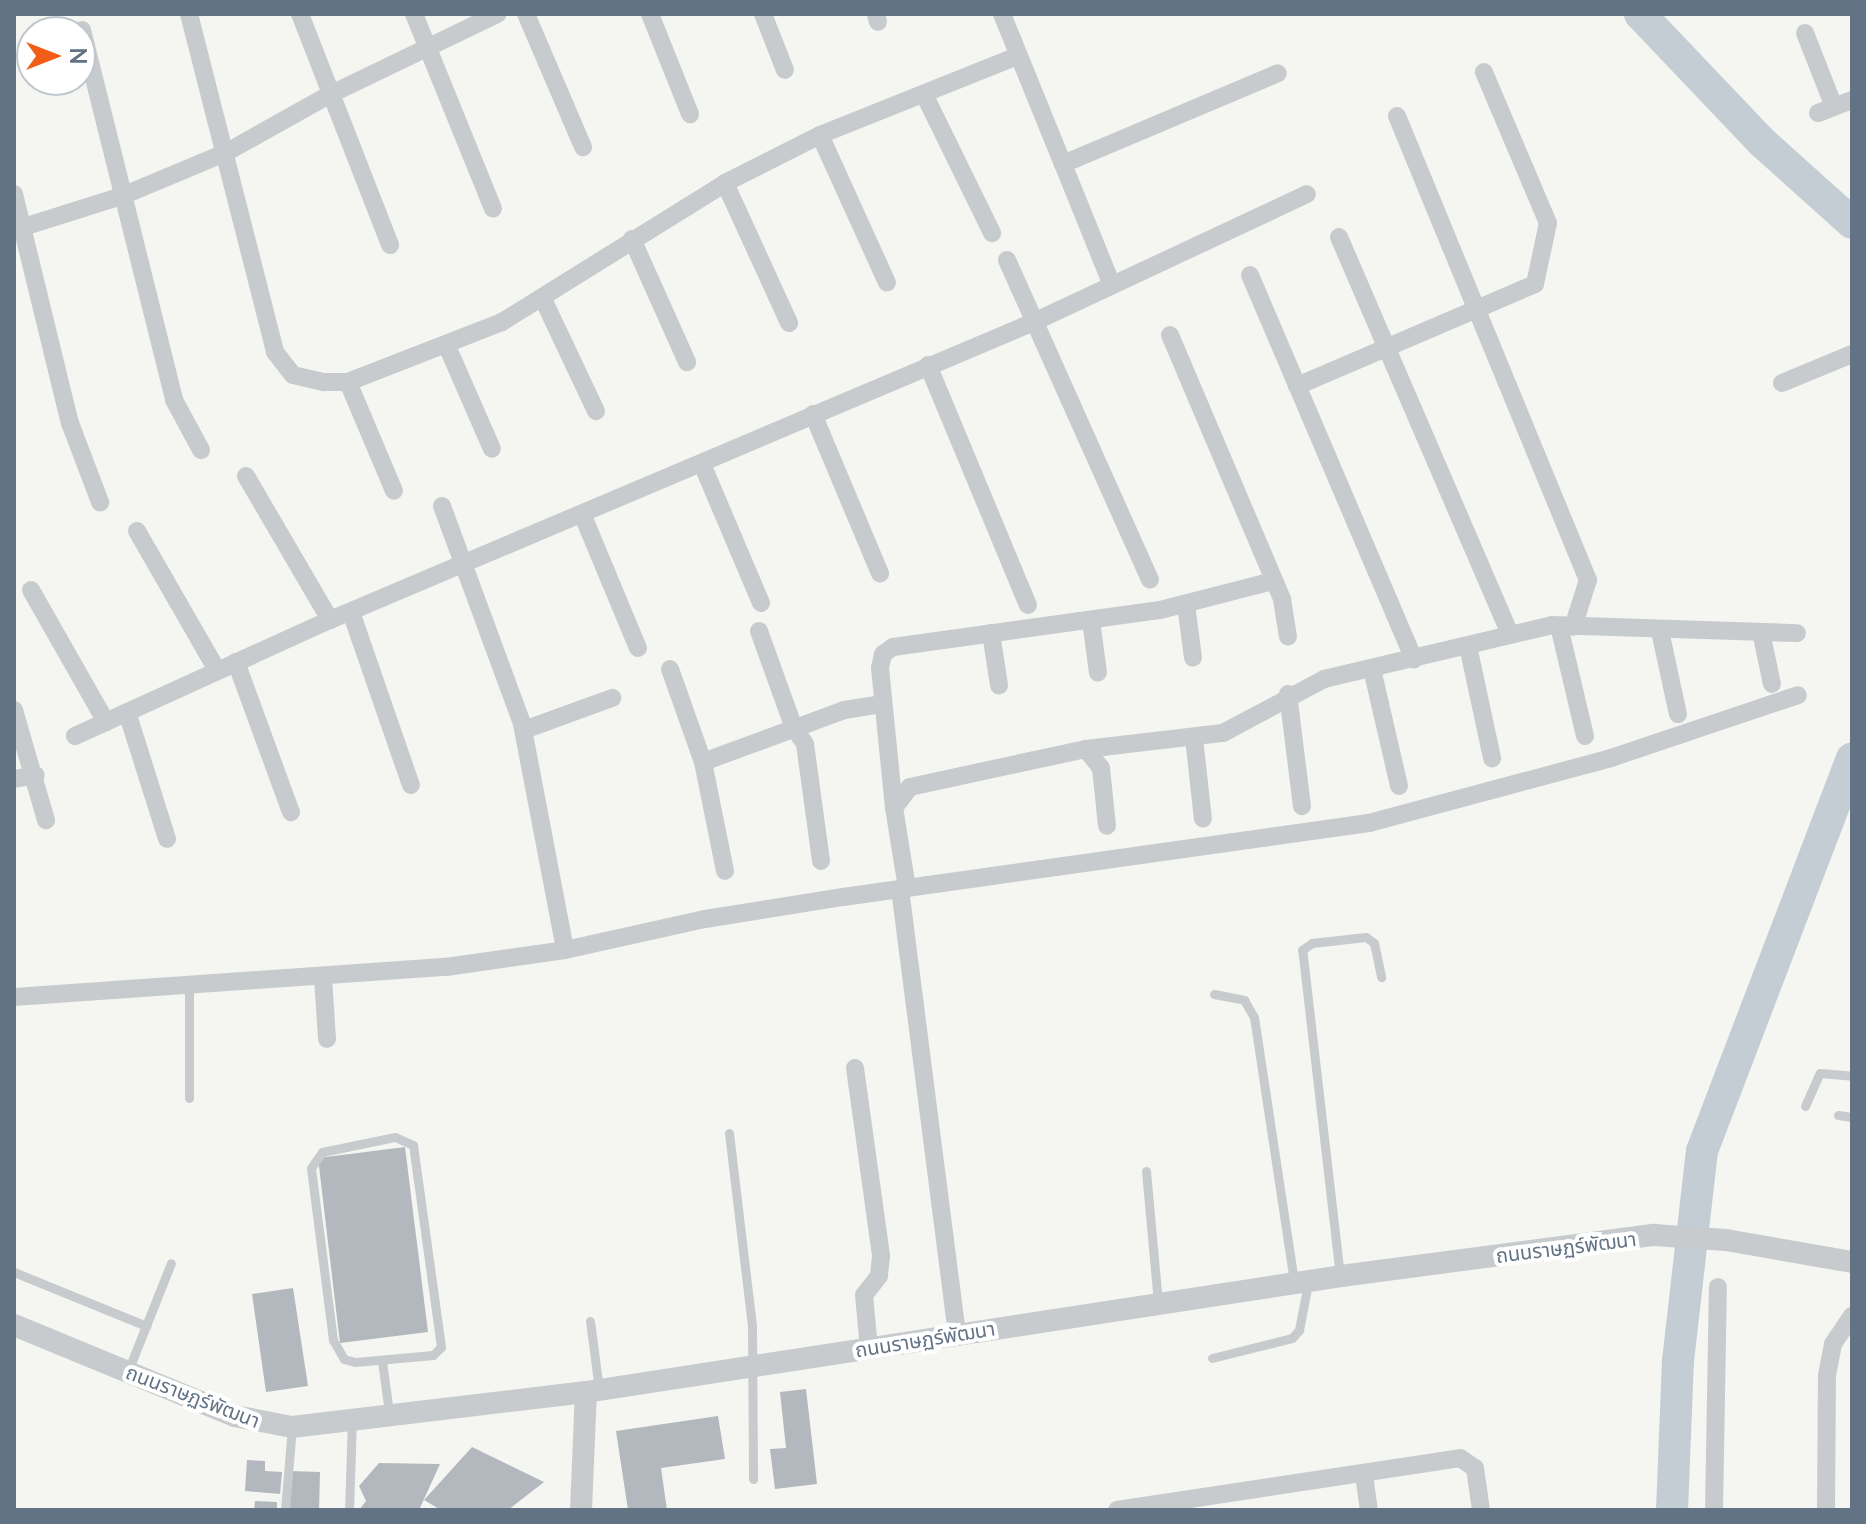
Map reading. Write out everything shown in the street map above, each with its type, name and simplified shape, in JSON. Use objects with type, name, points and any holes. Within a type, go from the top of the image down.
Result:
[{"type":"street","points":[[189,14],[227,152],[275,352],[293,375],[348,382],[447,346],[543,299],[632,239],[725,183],[820,135],[1018,56]]},
{"type":"street","points":[[300,14],[390,245]]},
{"type":"street","points":[[414,14],[493,209]]},
{"type":"street","points":[[18,229],[122,196],[227,152],[329,95],[497,14]]},
{"type":"street","points":[[526,14],[583,147]]},
{"type":"street","points":[[650,14],[690,114]]},
{"type":"street","points":[[763,14],[785,70]]},
{"type":"street","points":[[1002,14],[1112,285]]},
{"type":"street","points":[[1805,33],[1826,110],[1852,100]]},
{"type":"street","points":[[1297,386],[1535,284],[1548,223],[1484,72]]},
{"type":"street","points":[[1063,164],[1278,73]]},
{"type":"street","points":[[96,88],[174,400],[201,450]]},
{"type":"street","points":[[924,94],[992,233]]},
{"type":"street","points":[[1397,116],[1588,580],[1566,626],[1585,736]]},
{"type":"street","points":[[820,135],[887,283]]},
{"type":"street","points":[[725,183],[789,323]]},
{"type":"street","points":[[14,194],[18,229],[70,423],[100,502]]},
{"type":"street","points":[[75,736],[330,620],[583,516],[813,414],[1036,321],[1307,194]]},
{"type":"street","points":[[1339,237],[1510,635]]},
{"type":"street","points":[[632,239],[687,362]]},
{"type":"street","points":[[1007,260],[1150,580]]},
{"type":"street","points":[[1250,275],[1414,659]]},
{"type":"street","points":[[543,299],[596,411]]},
{"type":"street","points":[[1170,335],[1273,581],[1288,637]]},
{"type":"street","points":[[447,346],[492,449]]},
{"type":"street","points":[[1782,383],[1852,354]]},
{"type":"street","points":[[928,365],[1028,605]]},
{"type":"street","points":[[348,382],[394,491]]},
{"type":"street","points":[[813,414],[880,573]]},
{"type":"street","points":[[702,464],[761,603]]},
{"type":"street","points":[[246,476],[330,620]]},
{"type":"street","points":[[442,506],[466,563],[524,730],[565,950]]},
{"type":"street","points":[[583,516],[638,648]]},
{"type":"street","points":[[137,531],[217,670]]},
{"type":"street","points":[[957,1333],[894,808],[880,668],[883,654],[893,647],[1186,604],[1273,581]]},
{"type":"street","points":[[31,590],[106,722]]},
{"type":"street","points":[[1186,604],[1193,658]]},
{"type":"street","points":[[351,612],[411,785]]},
{"type":"street","points":[[1091,620],[1098,673]]},
{"type":"street","points":[[894,808],[910,787],[1086,749],[1223,733],[1288,694],[1372,669],[1510,635],[1566,626],[1797,633]]},
{"type":"street","points":[[759,631],[794,728],[805,744],[821,861]]},
{"type":"street","points":[[1660,631],[1678,714]]},
{"type":"street","points":[[1761,632],[1772,684]]},
{"type":"street","points":[[991,633],[999,685]]},
{"type":"street","points":[[1468,646],[1492,758]]},
{"type":"street","points":[[236,662],[291,812]]},
{"type":"street","points":[[670,669],[703,762],[725,871]]},
{"type":"street","points":[[1372,669],[1399,786]]},
{"type":"street","points":[[1288,694],[1302,806]]},
{"type":"street","points":[[14,997],[323,977],[565,950],[705,919],[1369,823],[1611,758],[1798,695]]},
{"type":"street","points":[[524,730],[612,698]]},
{"type":"street","points":[[703,762],[844,710],[883,704]]},
{"type":"street","points":[[14,710],[36,775],[46,820]]},
{"type":"street","points":[[127,712],[167,839]]},
{"type":"street","points":[[1194,738],[1203,819]]},
{"type":"street","points":[[1086,749],[1101,768],[1107,826]]},
{"type":"street","points":[[14,779],[36,775]]},
{"type":"street","points":[[323,977],[327,1039]]},
{"type":"street","points":[[855,1068],[881,1256],[879,1276],[864,1295],[869,1349]]},
{"type":"street","name":"ถนนราษฏร์พัฒนา","points":[[14,1325],[235,1416],[292,1427],[593,1391],[1341,1276],[1654,1235],[1726,1240],[1852,1262]]},
{"type":"street","points":[[1714,1510],[1718,1287]]},
{"type":"street","points":[[1826,1510],[1827,1375],[1833,1344],[1852,1316]]},
{"type":"street","points":[[581,1510],[593,1391]]},
{"type":"street","points":[[1117,1510],[1152,1508],[1469,1460],[1475,1468],[1481,1510]]},
{"type":"street","points":[[1364,1475],[1369,1510]]},
{"type":"street","points":[[1257,1490],[1259,1510]]},
{"type":"lane","points":[[1341,1276],[1302,950],[1312,943],[1366,937],[1374,943],[1381,977]]},
{"type":"lane","points":[[189,987],[189,1098]]},
{"type":"lane","points":[[1212,1358],[1292,1338],[1299,1330],[1301,1282],[1254,1017],[1244,1000],[1214,994]]},
{"type":"lane","points":[[1805,1106],[1820,1073],[1852,1076]]},
{"type":"lane","points":[[1838,1115],[1852,1117]]},
{"type":"lane","points":[[729,1133],[744,1227],[754,1366],[753,1479]]},
{"type":"lane","points":[[403,1138],[413,1145],[441,1347],[433,1355],[382,1361],[344,1359],[333,1340],[311,1168],[322,1152],[403,1138]]},
{"type":"lane","points":[[1146,1171],[1158,1304]]},
{"type":"lane","points":[[128,1371],[171,1263]]},
{"type":"lane","points":[[14,1272],[146,1326]]},
{"type":"lane","points":[[590,1321],[593,1391]]},
{"type":"lane","points":[[382,1361],[389,1416]]},
{"type":"lane","points":[[349,1510],[352,1421]]},
{"type":"lane","points":[[285,1510],[292,1427]]},
{"type":"building","points":[[405,1147],[428,1332],[340,1343],[318,1158]]},
{"type":"building","points":[[293,1288],[308,1386],[266,1392],[252,1294]]},
{"type":"building","points":[[806,1389],[817,1484],[775,1489],[770,1449],[786,1448],[780,1392]]},
{"type":"building","points":[[718,1416],[725,1459],[661,1468],[667,1510],[628,1510],[616,1431]]},
{"type":"building","points":[[472,1447],[544,1482],[508,1510],[441,1510],[424,1500]]},
{"type":"building","points":[[247,1460],[265,1461],[265,1471],[282,1472],[280,1494],[245,1491]]},
{"type":"building","points":[[379,1463],[440,1464],[419,1510],[359,1510],[366,1501],[359,1486]]},
{"type":"building","points":[[289,1471],[320,1472],[319,1510],[288,1510]]},
{"type":"building","points":[[255,1501],[277,1502],[277,1510],[254,1510]]},
{"type":"waterway","points":[[1640,14],[1762,142],[1852,223]]},
{"type":"waterway","points":[[1672,1510],[1678,1361],[1702,1151],[1852,759]]}]
